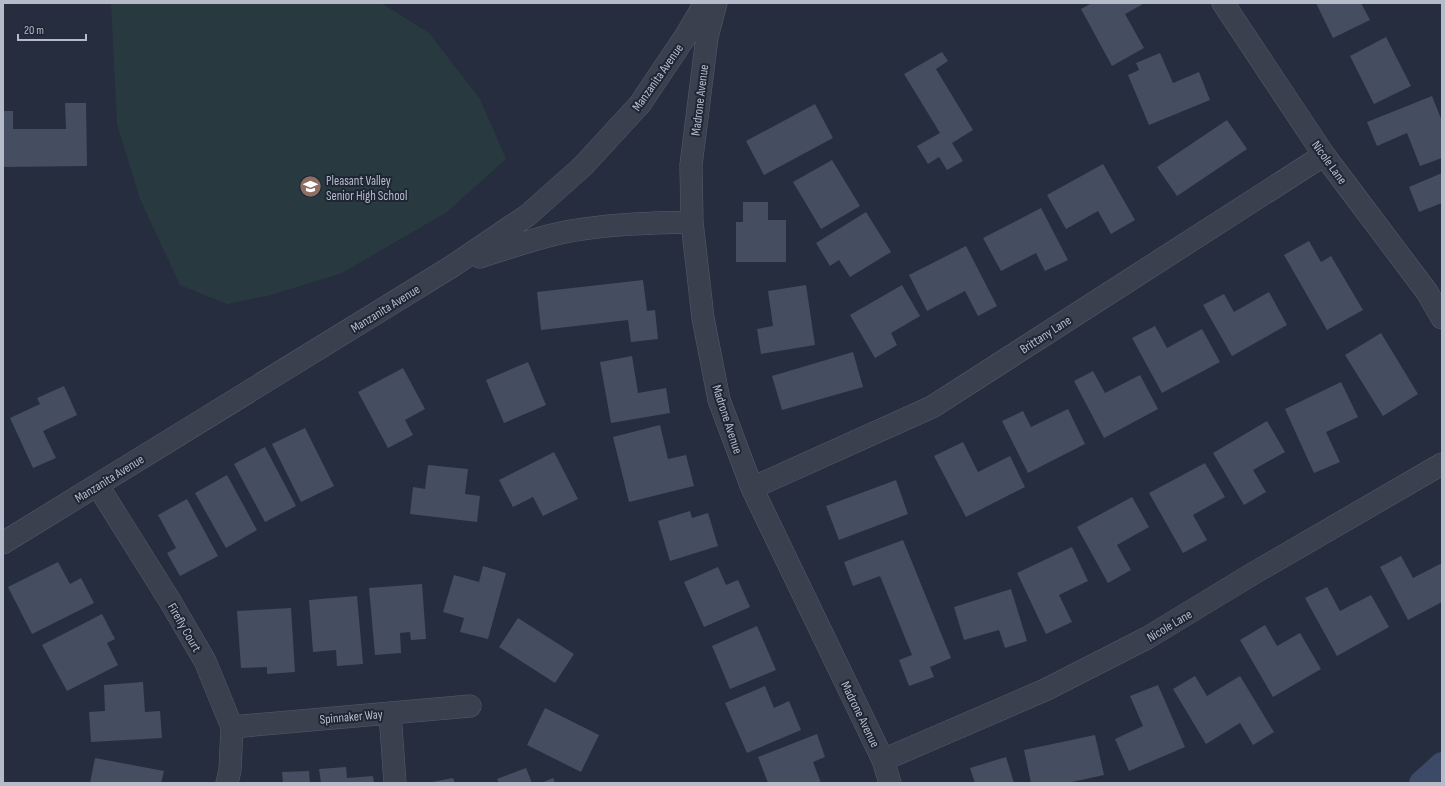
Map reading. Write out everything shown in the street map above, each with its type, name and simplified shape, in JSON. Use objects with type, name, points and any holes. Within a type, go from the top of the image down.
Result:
[{"type":"street","name":"Manzanita Avenue","points":[[3,543],[98,486],[450,268],[528,216],[583,166],[640,104],[685,38],[705,3]]},
{"type":"street","name":"Madrone Avenue","points":[[716,3],[707,38],[691,165],[692,222],[703,318],[719,400],[752,488],[883,760],[890,783]]},
{"type":"street","name":"Nicole Lane","points":[[1223,3],[1324,155],[1427,292],[1442,318]]},
{"type":"street","name":"Brittany Lane","points":[[752,488],[932,408],[1324,155]]},
{"type":"street","points":[[450,268],[515,245],[565,232],[626,224],[692,222]]},
{"type":"street","name":"Nicole Lane","points":[[883,760],[1046,690],[1147,638],[1254,573],[1442,464]]},
{"type":"street","name":"Firefly Court","points":[[98,486],[170,601],[205,661],[232,727],[230,770],[227,783]]},
{"type":"street","name":"Spinnaker Way","points":[[232,727],[470,706]]},
{"type":"street","points":[[390,713],[395,783]]},
{"type":"shaded area","name":"Pleasant Valley Senior High School","points":[[111,3],[381,3],[429,33],[480,99],[506,159],[447,212],[342,273],[271,295],[227,304],[180,285],[140,199],[117,124]]},
{"type":"building","points":[[1092,3],[1145,3],[1125,14],[1144,48],[1112,66],[1081,9]]},
{"type":"building","points":[[1316,3],[1361,3],[1370,20],[1333,38]]},
{"type":"building","points":[[1386,37],[1411,86],[1374,104],[1350,56]]},
{"type":"building","points":[[942,52],[948,61],[936,69],[973,130],[952,143],[963,161],[947,170],[939,157],[928,164],[917,146],[940,133],[904,74]]},
{"type":"building","points":[[1160,53],[1173,83],[1199,72],[1210,100],[1149,125],[1128,75],[1139,70],[1136,63]]},
{"type":"building","points":[[1432,96],[1442,121],[1442,158],[1420,166],[1407,133],[1377,146],[1367,122]]},
{"type":"building","points":[[65,103],[86,103],[87,166],[3,167],[3,111],[13,111],[13,129],[66,129]]},
{"type":"building","points":[[815,104],[833,138],[764,175],[746,141]]},
{"type":"building","points":[[1227,120],[1247,149],[1177,196],[1157,167]]},
{"type":"building","points":[[832,160],[860,206],[821,229],[793,182]]},
{"type":"building","points":[[1103,164],[1135,220],[1111,234],[1098,211],[1066,229],[1047,195]]},
{"type":"building","points":[[1442,173],[1442,203],[1419,212],[1409,187]]},
{"type":"building","points":[[743,202],[768,202],[768,220],[786,220],[786,262],[736,262],[736,222],[743,222]]},
{"type":"building","points":[[1041,208],[1068,260],[1045,271],[1036,253],[1001,271],[983,238]]},
{"type":"building","points":[[866,212],[891,252],[850,277],[839,260],[830,266],[816,243]]},
{"type":"building","points":[[1309,241],[1321,262],[1331,256],[1363,310],[1327,330],[1284,255]]},
{"type":"building","points":[[966,246],[997,306],[978,316],[965,291],[927,311],[909,275]]},
{"type":"building","points":[[643,280],[647,311],[655,310],[658,339],[631,342],[628,320],[541,330],[537,292]]},
{"type":"building","points":[[806,285],[815,345],[761,354],[757,329],[773,326],[768,291]]},
{"type":"building","points":[[902,285],[920,316],[891,333],[897,345],[875,358],[850,315]]},
{"type":"building","points":[[1269,292],[1287,325],[1232,356],[1203,305],[1224,294],[1234,312]]},
{"type":"building","points":[[1155,326],[1167,348],[1202,329],[1220,362],[1162,393],[1132,338]]},
{"type":"building","points":[[1381,333],[1418,394],[1383,416],[1345,355]]},
{"type":"building","points":[[853,352],[863,387],[782,410],[772,376]]},
{"type":"building","points":[[632,356],[638,393],[666,388],[670,413],[611,423],[600,362]]},
{"type":"building","points":[[528,362],[546,405],[504,423],[486,380]]},
{"type":"building","points":[[403,368],[425,409],[405,420],[413,435],[388,448],[358,392]]},
{"type":"building","points":[[1093,371],[1105,393],[1140,375],[1158,409],[1104,438],[1074,381]]},
{"type":"building","points":[[1341,382],[1358,417],[1326,432],[1340,462],[1314,473],[1285,409]]},
{"type":"building","points":[[64,386],[77,415],[43,431],[56,458],[33,468],[10,418],[40,404],[37,398]]},
{"type":"building","points":[[1068,409],[1085,444],[1028,473],[1002,421],[1023,411],[1031,427]]},
{"type":"building","points":[[1267,421],[1285,452],[1253,470],[1266,492],[1244,505],[1213,453]]},
{"type":"building","points":[[660,425],[668,459],[686,455],[694,486],[629,502],[613,437]]},
{"type":"building","points":[[305,428],[334,486],[301,502],[272,444]]},
{"type":"building","points":[[963,442],[978,472],[1010,456],[1025,487],[966,517],[934,456]]},
{"type":"building","points":[[265,447],[296,506],[265,522],[234,464]]},
{"type":"building","points":[[554,452],[578,499],[543,516],[533,497],[513,507],[499,480]]},
{"type":"building","points":[[1205,463],[1225,497],[1193,515],[1207,540],[1183,553],[1149,493]]},
{"type":"building","points":[[428,465],[468,469],[465,494],[480,496],[477,522],[410,514],[413,487],[425,489]]},
{"type":"building","points":[[227,475],[257,530],[226,548],[195,493]]},
{"type":"building","points":[[896,480],[908,514],[839,540],[826,506]]},
{"type":"building","points":[[1132,497],[1149,527],[1117,545],[1131,570],[1108,583],[1077,527]]},
{"type":"building","points":[[187,499],[218,556],[180,576],[167,553],[176,548],[158,515]]},
{"type":"building","points":[[690,511],[692,518],[708,513],[718,546],[670,561],[658,521]]},
{"type":"building","points":[[903,540],[951,658],[930,667],[934,677],[909,686],[899,660],[912,655],[880,576],[853,586],[844,562]]},
{"type":"building","points":[[1072,547],[1088,581],[1059,595],[1072,622],[1046,634],[1017,573]]},
{"type":"building","points":[[1401,556],[1413,578],[1442,563],[1442,602],[1408,620],[1380,567]]},
{"type":"building","points":[[58,562],[70,584],[81,578],[94,603],[32,634],[8,587]]},
{"type":"building","points":[[483,566],[506,573],[488,639],[460,632],[464,618],[443,612],[454,575],[479,582]]},
{"type":"building","points":[[718,567],[726,585],[738,580],[750,607],[704,627],[684,582]]},
{"type":"building","points":[[422,584],[426,639],[411,640],[410,632],[400,633],[401,653],[375,655],[369,588]]},
{"type":"building","points":[[1327,587],[1340,611],[1371,595],[1389,627],[1337,656],[1305,598]]},
{"type":"building","points":[[1011,589],[1027,641],[1005,648],[999,630],[964,640],[954,607]]},
{"type":"building","points":[[357,596],[363,664],[337,666],[336,650],[313,652],[309,600]]},
{"type":"building","points":[[291,608],[295,672],[267,674],[267,667],[241,668],[237,611]]},
{"type":"building","points":[[102,614],[115,639],[107,643],[118,665],[67,691],[42,645]]},
{"type":"building","points":[[518,618],[574,654],[555,683],[499,647]]},
{"type":"building","points":[[1265,625],[1277,646],[1300,633],[1321,669],[1273,697],[1240,640]]},
{"type":"building","points":[[757,626],[776,670],[730,689],[712,646]]},
{"type":"building","points":[[1195,676],[1207,696],[1240,676],[1274,732],[1253,745],[1240,723],[1206,744],[1173,689]]},
{"type":"building","points":[[143,682],[145,712],[160,711],[162,738],[91,742],[89,712],[105,711],[104,685]]},
{"type":"building","points":[[1158,685],[1185,747],[1129,771],[1115,739],[1143,726],[1130,696]]},
{"type":"building","points":[[765,686],[774,708],[789,701],[801,730],[747,753],[725,703]]},
{"type":"building","points":[[545,708],[599,735],[581,772],[527,745]]},
{"type":"building","points":[[817,734],[825,757],[813,762],[821,783],[768,783],[758,757]]},
{"type":"building","points":[[1095,735],[1104,775],[1067,783],[1031,783],[1024,750]]},
{"type":"building","points":[[1006,757],[1014,783],[975,783],[970,768]]},
{"type":"building","points":[[95,758],[164,771],[161,783],[90,783]]},
{"type":"building","points":[[346,767],[347,778],[373,776],[374,783],[321,783],[319,769]]},
{"type":"building","points":[[526,768],[532,783],[499,783],[497,779]]},
{"type":"building","points":[[309,771],[310,783],[283,783],[282,772]]},
{"type":"building","points":[[453,778],[455,783],[432,782]]},
{"type":"building","points":[[553,778],[555,783],[541,783]]},
{"type":"waterway","points":[[1421,783],[1442,764]]},
{"type":"place","name":"Pleasant Valley Senior High School","points":[[310,187]]}]
